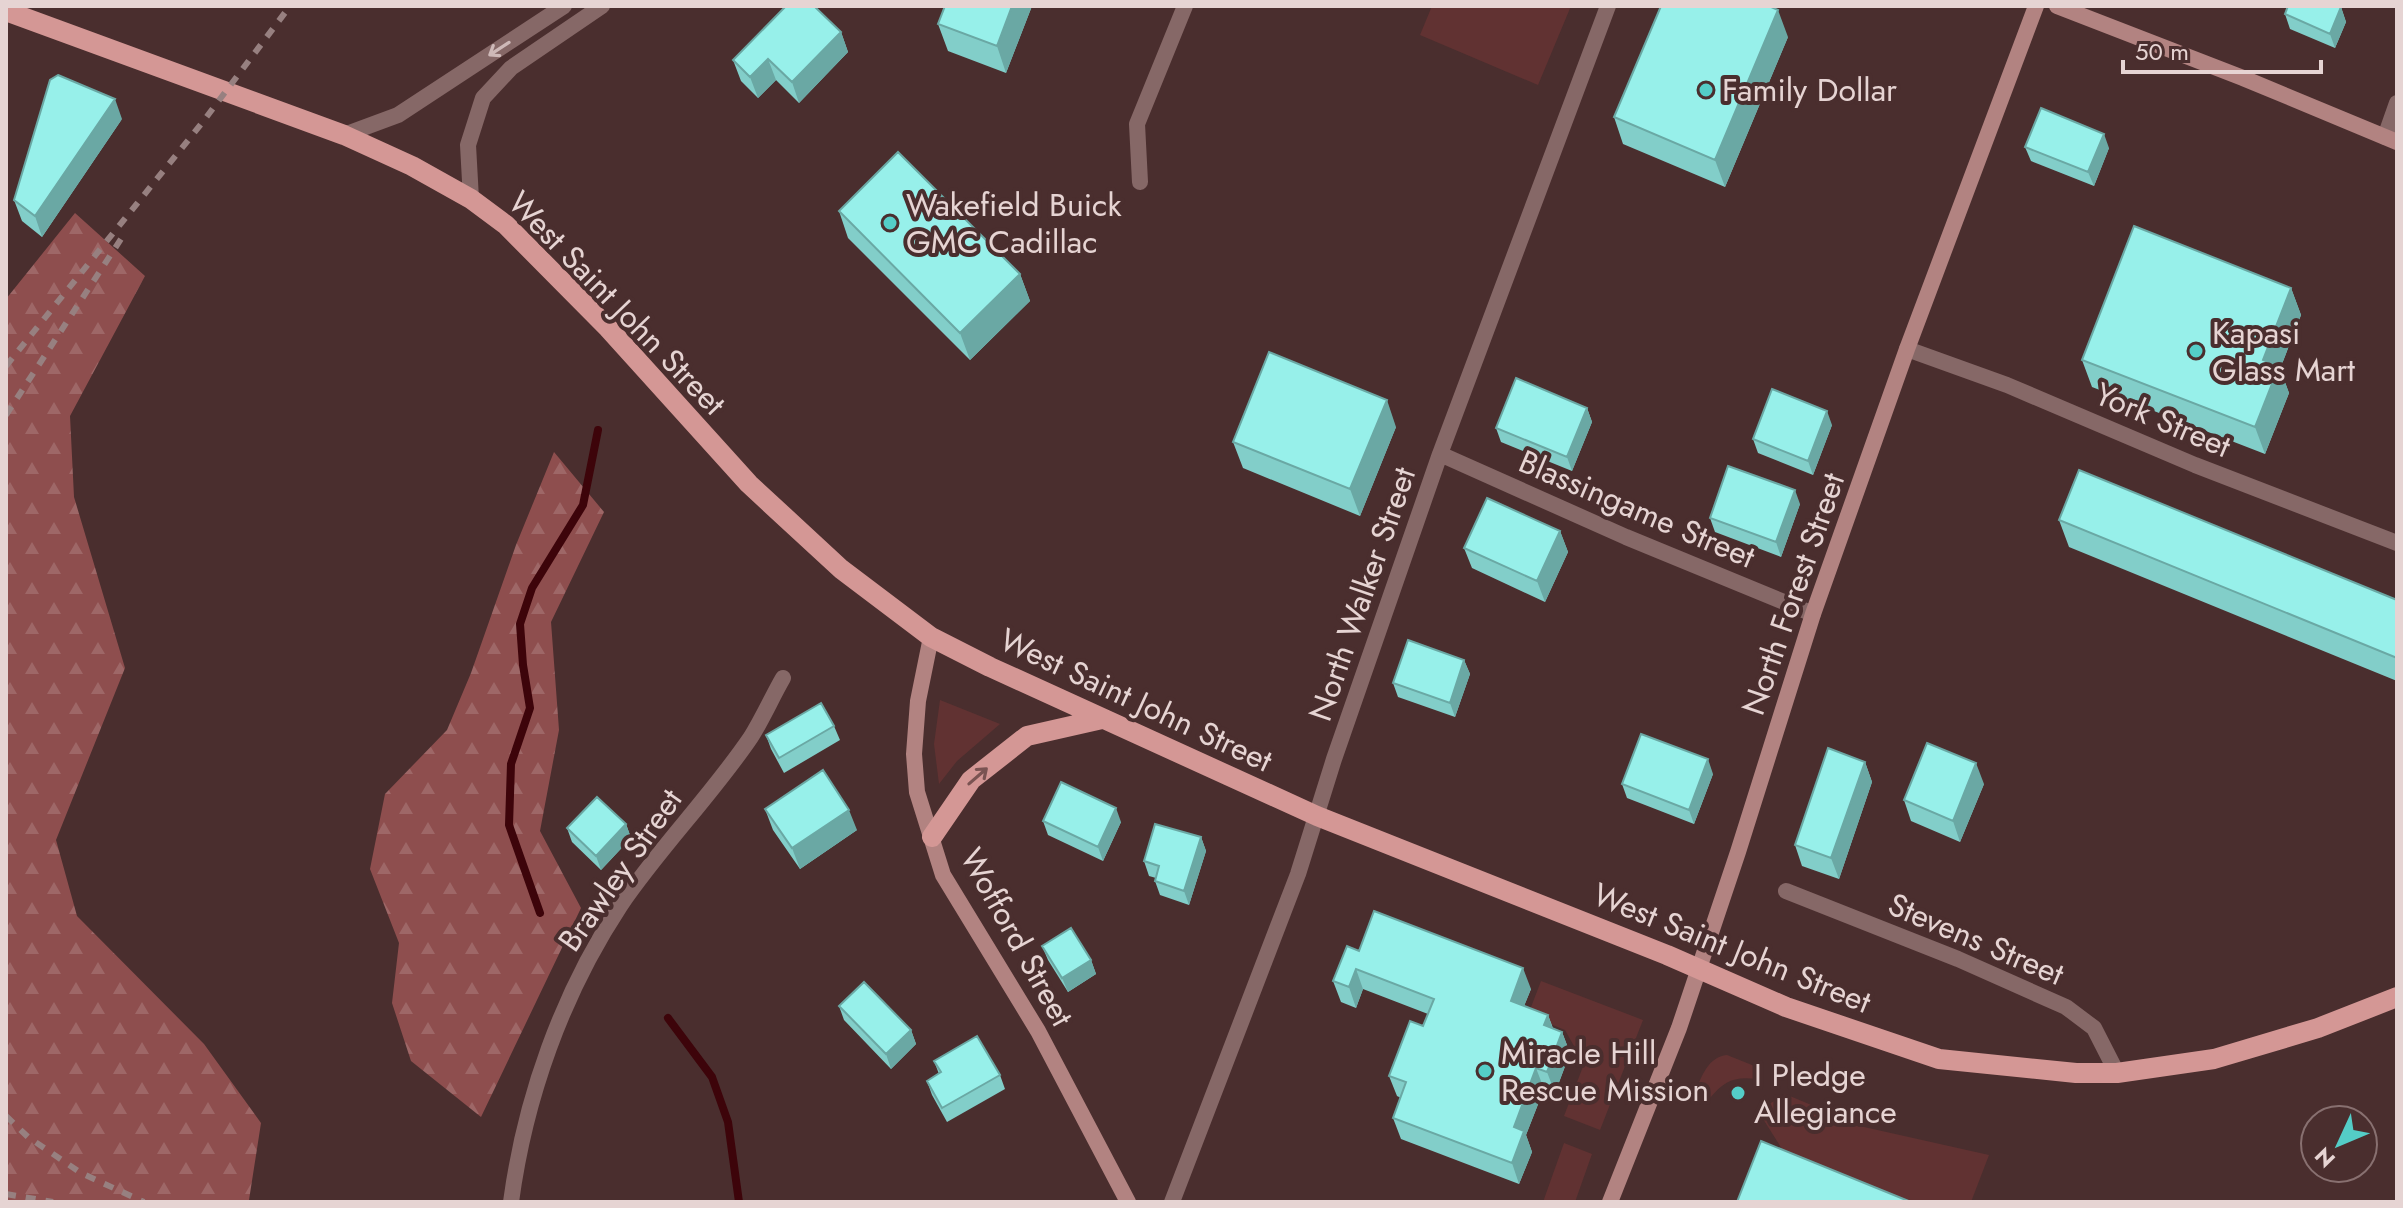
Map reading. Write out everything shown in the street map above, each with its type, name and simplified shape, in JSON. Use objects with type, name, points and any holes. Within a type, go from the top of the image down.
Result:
[{"type":"main road","name":"West Saint John Street","points":[[6,11],[344,135],[412,166],[471,199],[506,225],[608,328],[749,484],[841,569],[931,637],[1102,719],[1317,816],[1698,967],[1786,1007],[1939,1059],[2076,1073],[2117,1073],[2214,1059],[2318,1028],[2397,997]]},
{"type":"main road","points":[[932,837],[971,780],[1027,736],[1102,719]]},
{"type":"street","points":[[344,135],[398,115],[564,6]]},
{"type":"street","points":[[471,199],[468,145],[483,98],[511,68],[602,6]]},
{"type":"street","points":[[1140,182],[1137,124],[1185,6]]},
{"type":"street","name":"North Walker Street","points":[[1172,1202],[1293,889],[1334,759],[1440,454],[1608,6]]},
{"type":"street","name":"North Forest Street","points":[[1610,1202],[1679,1028],[1813,614],[1907,349],[2036,6]]},
{"type":"street","points":[[2057,6],[2391,139],[2397,103]]},
{"type":"street","name":"York Street","points":[[1907,349],[2007,385],[2195,465],[2397,543]]},
{"type":"street","name":"Blassingame Street","points":[[1440,454],[1626,537],[1813,614]]},
{"type":"street","name":"Wofford Street","points":[[931,637],[918,701],[914,754],[917,792],[943,875],[1038,1031],[1128,1202]]},
{"type":"street","name":"Brawley Street","points":[[511,1202],[539,1079],[589,957],[654,859],[751,736],[783,678]]},
{"type":"street","name":"Stevens Street","points":[[1786,891],[1958,959],[2066,1007],[2094,1028],[2117,1073]]},
{"type":"shaded area","points":[[1432,6],[1571,6],[1538,85],[1420,35]]},
{"type":"shaded area","points":[[940,700],[1000,724],[957,761],[939,784],[934,744]]},
{"type":"shaded area","points":[[1541,981],[1643,1020],[1600,1130],[1564,1116],[1584,1064],[1565,1030],[1528,1015]]},
{"type":"shaded area","points":[[1727,1055],[1762,1069],[1757,1079],[1730,1081],[1710,1098],[1695,1092],[1710,1063]]},
{"type":"shaded area","points":[[1785,1094],[1864,1127],[1989,1155],[1971,1202],[1907,1202],[1782,1149],[1758,1111]]},
{"type":"shaded area","points":[[1564,1143],[1592,1154],[1575,1202],[1543,1202]]},
{"type":"green space","points":[[75,213],[145,276],[70,416],[74,497],[125,668],[56,840],[77,916],[204,1044],[261,1123],[249,1200],[6,1202],[6,299]]},
{"type":"green space","points":[[554,452],[604,512],[551,622],[559,730],[540,831],[581,908],[481,1117],[411,1061],[392,1003],[399,943],[370,869],[385,794],[447,730]]},
{"type":"building","points":[[786,6],[814,6],[841,32],[792,82],[768,59],[750,77],[733,60]]},
{"type":"building","points":[[945,6],[1012,6],[997,46],[938,24]]},
{"type":"building","name":"Family Dollar","points":[[1661,6],[1769,6],[1778,10],[1715,160],[1614,117]]},
{"type":"building","points":[[2288,6],[2341,7],[2330,34],[2285,14]]},
{"type":"building","points":[[58,75],[115,99],[35,216],[14,200],[50,80]]},
{"type":"building","points":[[2041,108],[2104,134],[2088,172],[2025,147]]},
{"type":"building","points":[[898,152],[1020,274],[960,333],[839,211]]},
{"type":"building","name":"Kapasi Glass Mart","points":[[2134,226],[2291,288],[2263,360],[2279,366],[2255,427],[2082,360]]},
{"type":"building","points":[[1269,352],[1387,400],[1350,489],[1233,442]]},
{"type":"building","points":[[1516,378],[1587,408],[1567,457],[1496,428]]},
{"type":"building","points":[[1772,389],[1827,411],[1808,461],[1753,439]]},
{"type":"building","points":[[1728,466],[1795,490],[1776,542],[1710,518]]},
{"type":"building","points":[[2079,470],[2397,600],[2397,658],[2059,520]]},
{"type":"building","points":[[1487,498],[1560,531],[1537,581],[1464,548]]},
{"type":"building","points":[[1408,640],[1464,660],[1450,703],[1393,683]]},
{"type":"building","points":[[821,703],[834,726],[779,758],[766,735]]},
{"type":"building","points":[[1641,734],[1708,759],[1689,810],[1622,784]]},
{"type":"building","points":[[1927,743],[1976,763],[1953,821],[1904,800]]},
{"type":"building","points":[[1828,748],[1865,762],[1831,858],[1795,845]]},
{"type":"building","points":[[823,770],[849,810],[792,848],[765,809]]},
{"type":"building","points":[[1061,782],[1116,808],[1098,847],[1043,821]]},
{"type":"building","points":[[597,797],[626,824],[596,856],[567,828]]},
{"type":"building","points":[[1155,824],[1201,837],[1184,891],[1155,881],[1159,866],[1144,861]]},
{"type":"building","name":"Miracle Hill Rescue Mission","points":[[1374,911],[1523,968],[1511,1001],[1548,1015],[1544,1025],[1562,1032],[1547,1072],[1536,1068],[1514,1127],[1524,1131],[1512,1163],[1393,1118],[1406,1082],[1389,1076],[1410,1021],[1423,1026],[1434,999],[1356,969],[1349,987],[1333,981],[1347,946],[1359,951]]},
{"type":"building","points":[[1071,928],[1091,960],[1062,978],[1042,946]]},
{"type":"building","points":[[864,982],[911,1030],[886,1054],[839,1006]]},
{"type":"building","points":[[977,1036],[1000,1075],[942,1108],[927,1081],[941,1072],[934,1061]]},
{"type":"building","points":[[1761,1141],[1911,1202],[1737,1202]]},
{"type":"waterway","points":[[540,913],[509,825],[511,764],[530,708],[520,624],[532,588],[583,505],[598,430]]},
{"type":"waterway","points":[[668,1018],[712,1077],[728,1122],[739,1202]]},
{"type":"railway","points":[[6,366],[202,123],[290,6]]},
{"type":"railway","points":[[6,415],[121,239]]},
{"type":"railway","points":[[6,1116],[28,1137],[81,1173],[144,1202]]},
{"type":"railway","points":[[6,1194],[53,1202]]},
{"type":"place","name":"Family Dollar","points":[[1706,90]]},
{"type":"place","name":"Wakefield Buick GMC Cadillac","points":[[890,223]]},
{"type":"place","name":"Kapasi Glass Mart","points":[[2196,351]]},
{"type":"place","name":"Miracle Hill Rescue Mission","points":[[1485,1071]]},
{"type":"place","name":"I Pledge Allegiance","points":[[1738,1093]]}]
